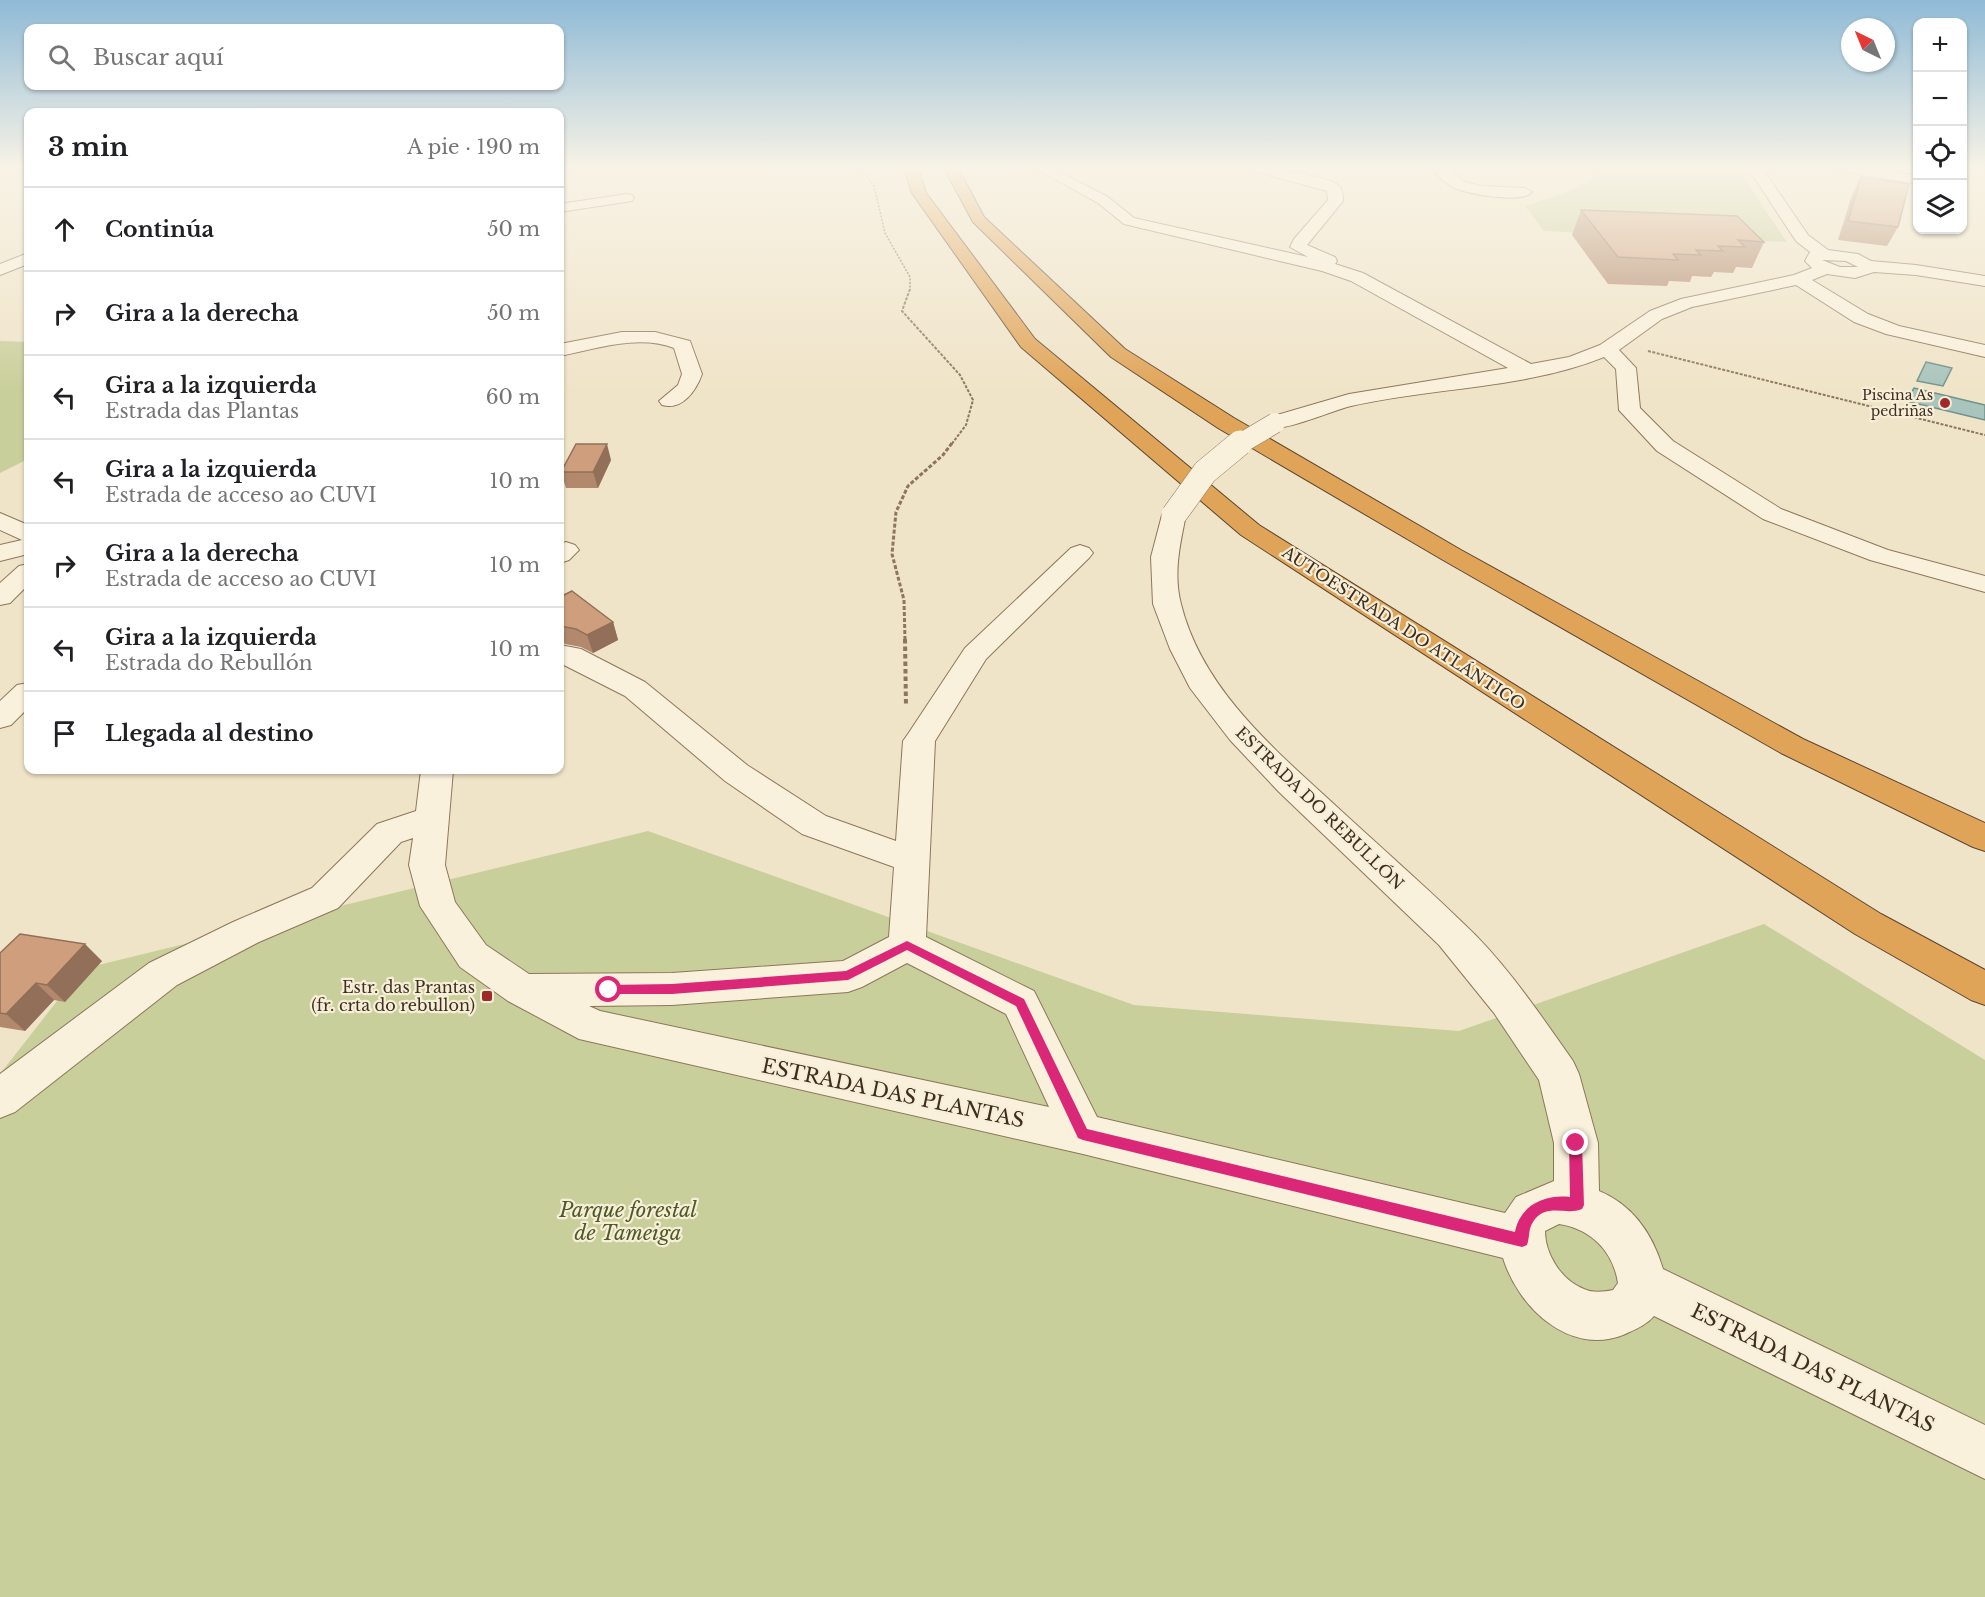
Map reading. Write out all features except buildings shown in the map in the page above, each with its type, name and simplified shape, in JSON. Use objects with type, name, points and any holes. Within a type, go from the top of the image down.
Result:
[{"type":"highway","name":"AUTOESTRADA DO ATLÁNTICO","points":[[958,243],[1028,343],[1250,530],[1868,924],[1985,989]]},
{"type":"highway","points":[[1003,243],[1118,352],[1216,417],[1452,555],[1792,746],[1985,838]]},
{"type":"street","points":[[1222,243],[1331,268],[1357,277],[1528,371]]},
{"type":"street","points":[[1300,243],[1298,247],[1335,264],[1331,268]]},
{"type":"street","points":[[1807,243],[1826,262],[1850,258],[1868,266],[1916,270],[1985,281]]},
{"type":"street","points":[[0,254],[24,252]]},
{"type":"street","points":[[0,270],[24,255]]},
{"type":"street","name":"ESTRADA DO REBULLÓN","points":[[1577,1205],[1576,1143],[1558,1074],[1508,1001],[1452,935],[1291,784],[1242,734],[1205,688],[1184,649],[1167,604],[1164,557],[1174,515],[1192,488],[1216,460],[1275,423],[1304,412],[1372,394],[1574,362],[1613,346],[1656,315],[1688,303],[1798,279],[1826,262]]},
{"type":"street","points":[[1798,279],[1872,322],[1893,330],[1985,351]]},
{"type":"street","points":[[564,349],[586,342],[648,338],[683,345],[693,374],[687,388],[669,401]]},
{"type":"street","points":[[1613,346],[1626,369],[1630,410],[1665,446],[1772,514],[1879,555],[1985,584]]},
{"type":"street","points":[[0,520],[24,532]]},
{"type":"street","points":[[0,553],[24,547]]},
{"type":"street","points":[[907,945],[919,741],[975,654],[1080,553]]},
{"type":"street","points":[[0,597],[24,576]]},
{"type":"street","points":[[564,654],[571,655],[636,689],[735,772],[814,825],[899,856],[912,857]]},
{"type":"street","points":[[0,718],[24,697]]},
{"type":"street","name":"ESTRADA DAS PLANTAS","points":[[436,774],[427,865],[438,906],[472,956],[522,990],[593,1027],[1083,1134],[1522,1240]]},
{"type":"street","points":[[0,1099],[163,974],[236,936],[325,898],[389,833],[430,819]]},
{"type":"street","points":[[522,990],[672,989],[848,976],[907,945]]},
{"type":"street","points":[[907,945],[1020,1003],[1083,1134]]},
{"type":"street","points":[[1558,1202],[1577,1205],[1598,1214],[1616,1227],[1631,1245],[1640,1265],[1642,1284],[1637,1299],[1626,1310],[1611,1315],[1593,1315],[1573,1309],[1554,1297],[1538,1282],[1527,1264],[1522,1229],[1529,1215],[1558,1202]]},
{"type":"street","name":"ESTRADA DAS PLANTAS","points":[[1642,1284],[1985,1453]]},
{"type":"path","points":[[890,243],[910,277],[910,290],[902,311],[960,375],[973,400],[966,425],[943,455],[908,486],[896,512],[892,554],[904,600],[906,722],[919,741]]},
{"type":"path","points":[[1613,346],[1985,435]]},
{"type":"green space","points":[[0,341],[24,342],[24,461],[0,473]]},
{"type":"green space","name":"Parque forestal de Tameiga","points":[[648,831],[1134,1005],[1459,1031],[1764,924],[1985,1060],[1985,1597],[0,1597],[0,1074],[82,969]]},
{"type":"water","name":"Piscina As pedriñas","points":[[1926,362],[1952,368],[1943,386],[1917,381]]},
{"type":"water","name":"Piscina As pedriñas","points":[[1914,388],[1985,405],[1985,420],[1906,401]]},
{"type":"place","name":"Piscina As pedriñas","points":[[1945,403]]},
{"type":"place","name":"Estr. das Prantas (fr. crta do rebullon)","points":[[487,996]]},
{"type":"route","points":[[609,990],[672,989],[848,976],[907,945],[1020,1003],[1083,1134],[1522,1240],[1522,1229],[1529,1215],[1542,1206],[1558,1202],[1577,1205],[1576,1143]]}]
